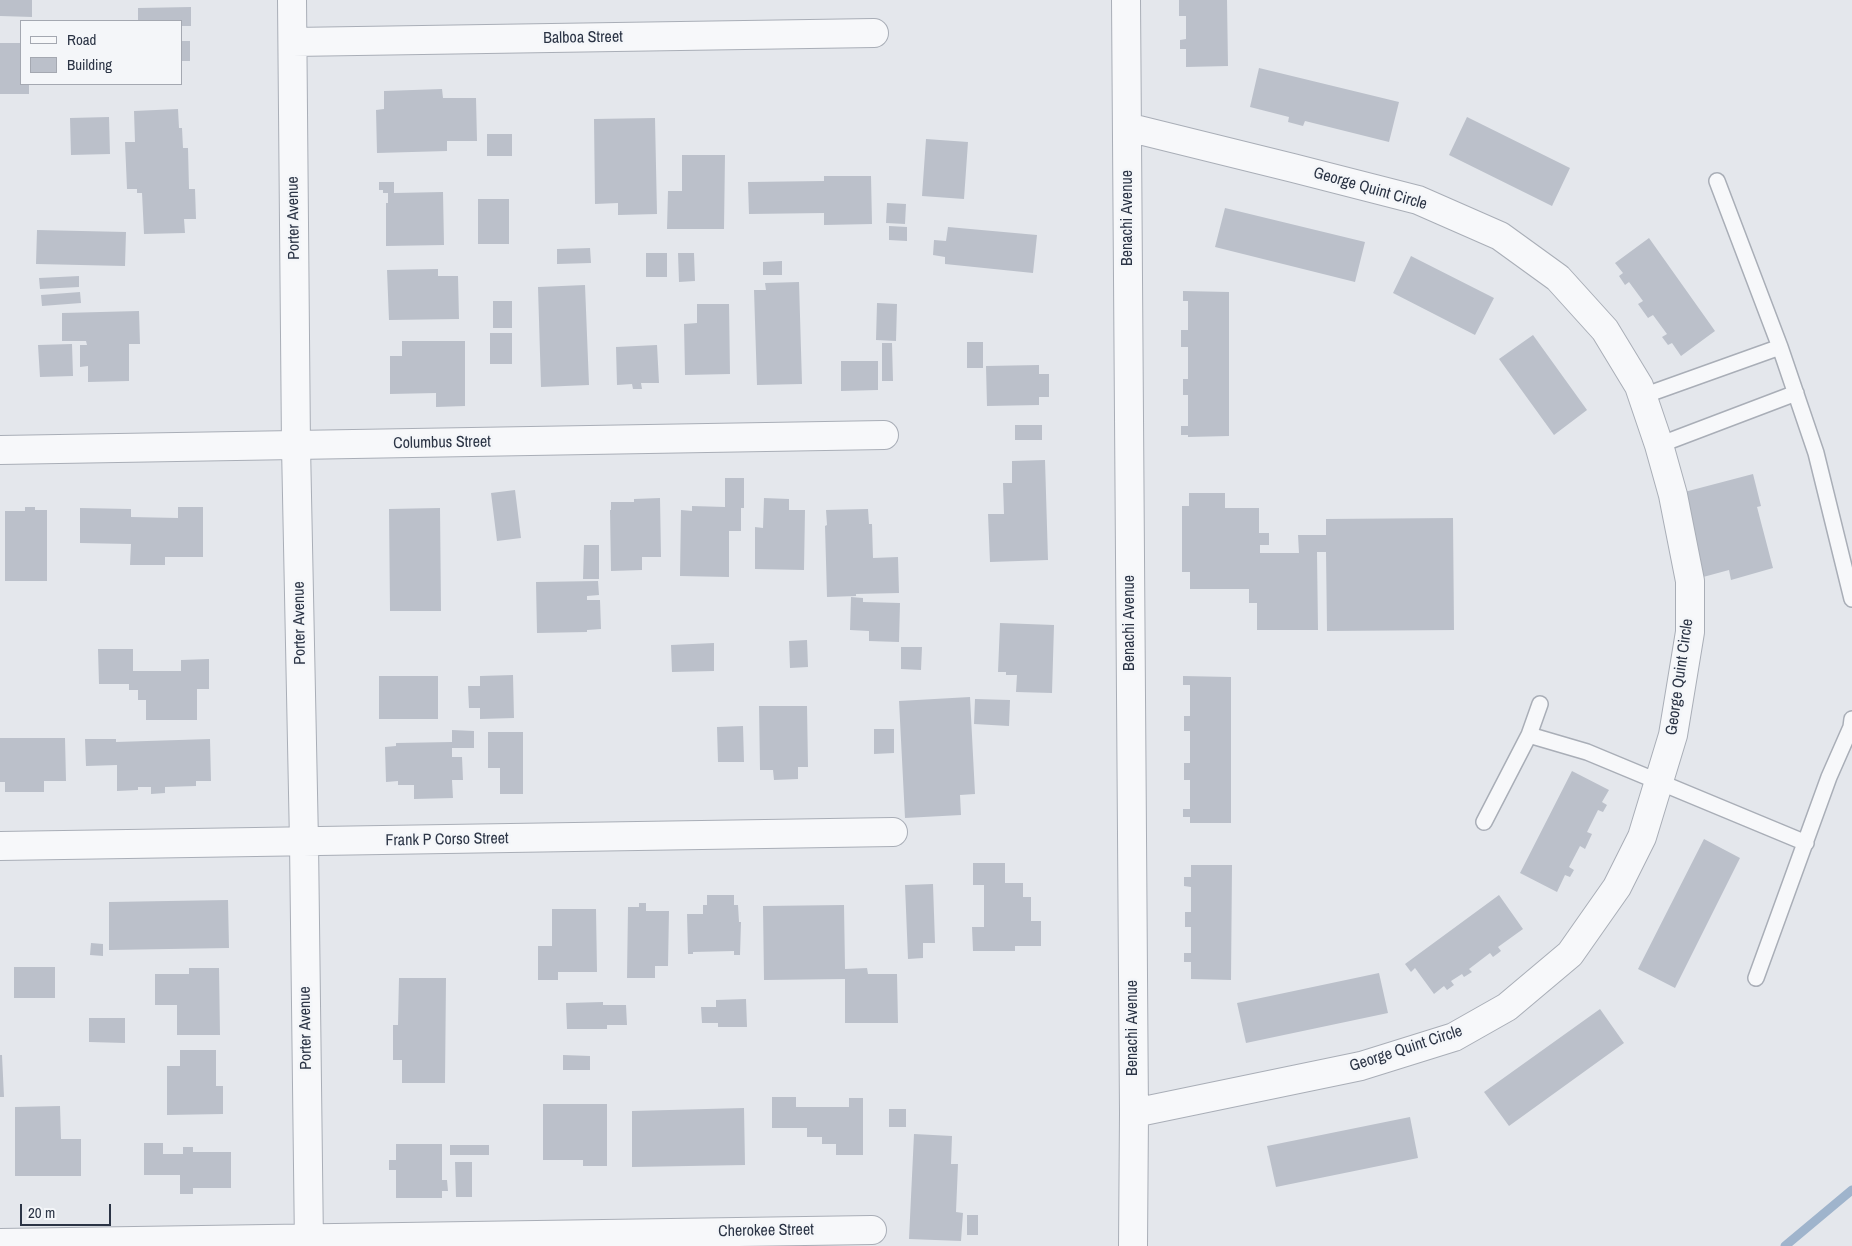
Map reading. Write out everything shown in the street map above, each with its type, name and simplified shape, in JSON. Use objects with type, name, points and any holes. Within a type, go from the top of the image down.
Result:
[{"type":"street","name":"Porter Avenue","points":[[292,0],[296,446],[304,842],[309,1243]]},
{"type":"street","name":"Benachi Avenue","points":[[1126,0],[1134,1113],[1133,1246]]},
{"type":"street","name":"Balboa Street","points":[[293,42],[874,33]]},
{"type":"street","name":"George Quint Circle","points":[[1127,127],[1418,200],[1500,236],[1558,278],[1605,330],[1639,386],[1659,445],[1673,495],[1690,581],[1690,632],[1673,735],[1660,782],[1642,837],[1617,887],[1570,954],[1507,1007],[1454,1037],[1361,1066],[1134,1113]]},
{"type":"street","name":"Columbus Street","points":[[0,450],[884,435]]},
{"type":"street","name":"Frank P Corso Street","points":[[0,846],[894,832]]},
{"type":"street","name":"Cherokee Street","points":[[0,1243],[309,1243],[872,1230]]},
{"type":"lane","points":[[1717,181],[1780,347],[1816,453],[1852,599]]},
{"type":"lane","points":[[1643,396],[1780,347]]},
{"type":"lane","points":[[1659,445],[1796,393]]},
{"type":"lane","points":[[1484,822],[1529,735],[1540,704]]},
{"type":"lane","points":[[1756,978],[1852,719]]},
{"type":"lane","points":[[1529,735],[1587,752],[1806,842]]},
{"type":"building","points":[[0,0],[32,0],[32,17],[0,16]]},
{"type":"building","points":[[1179,0],[1227,0],[1228,66],[1186,67],[1186,49],[1180,49],[1180,40],[1186,39],[1186,16],[1179,16]]},
{"type":"building","points":[[191,7],[191,26],[182,26],[182,20],[138,20],[138,8]]},
{"type":"building","points":[[182,41],[190,41],[190,61],[182,61]]},
{"type":"building","points":[[0,43],[20,43],[20,85],[29,85],[29,94],[0,94]]},
{"type":"building","points":[[1259,68],[1399,102],[1389,142],[1305,121],[1303,126],[1288,122],[1289,117],[1250,107]]},
{"type":"building","points":[[442,89],[443,98],[476,98],[477,141],[447,141],[447,151],[377,153],[376,110],[384,109],[384,91]]},
{"type":"building","points":[[178,109],[179,128],[182,128],[183,148],[188,148],[189,189],[195,189],[196,219],[184,219],[185,233],[144,234],[142,193],[137,193],[137,189],[127,189],[125,142],[135,142],[134,111]]},
{"type":"building","points":[[109,117],[110,154],[71,155],[70,118]]},
{"type":"building","points":[[1467,117],[1570,168],[1552,206],[1449,155]]},
{"type":"building","points":[[655,118],[657,214],[618,215],[618,203],[595,204],[594,119]]},
{"type":"building","points":[[487,134],[512,134],[512,156],[487,156]]},
{"type":"building","points":[[926,139],[968,142],[964,199],[922,196]]},
{"type":"building","points":[[682,155],[725,155],[724,229],[667,229],[668,191],[682,191]]},
{"type":"building","points":[[824,176],[871,176],[872,224],[824,225],[824,213],[749,214],[748,182],[824,181]]},
{"type":"building","points":[[379,182],[394,182],[394,193],[443,192],[444,245],[386,246],[386,203],[388,203],[388,193],[383,193],[383,190],[379,190]]},
{"type":"building","points":[[478,199],[509,199],[509,244],[478,244]]},
{"type":"building","points":[[887,203],[906,204],[905,224],[886,223]]},
{"type":"building","points":[[1225,208],[1365,242],[1355,282],[1215,247]]},
{"type":"building","points":[[889,226],[907,227],[907,241],[889,240]]},
{"type":"building","points":[[948,227],[1037,235],[1033,273],[945,264],[945,257],[933,255],[934,240],[946,241]]},
{"type":"building","points":[[37,230],[126,232],[125,266],[36,264]]},
{"type":"building","points":[[1649,238],[1715,331],[1681,356],[1672,343],[1668,345],[1662,337],[1667,334],[1653,315],[1648,318],[1638,304],[1643,301],[1629,282],[1625,285],[1619,276],[1623,273],[1615,263]]},
{"type":"building","points":[[590,248],[591,263],[557,264],[557,249]]},
{"type":"building","points":[[646,253],[667,253],[667,277],[646,277]]},
{"type":"building","points":[[678,253],[694,253],[695,281],[679,282]]},
{"type":"building","points":[[1411,256],[1494,298],[1475,335],[1393,293]]},
{"type":"building","points":[[782,261],[782,275],[763,275],[763,262]]},
{"type":"building","points":[[438,269],[438,276],[458,276],[459,319],[389,320],[387,270]]},
{"type":"building","points":[[79,276],[79,287],[40,289],[39,278]]},
{"type":"building","points":[[799,282],[802,384],[757,385],[754,290],[766,290],[765,283]]},
{"type":"building","points":[[585,285],[589,385],[541,387],[538,287]]},
{"type":"building","points":[[1183,291],[1229,292],[1229,436],[1188,437],[1188,435],[1181,435],[1181,426],[1188,426],[1188,395],[1183,395],[1183,379],[1188,379],[1188,347],[1181,347],[1181,330],[1188,330],[1188,301],[1183,301]]},
{"type":"building","points":[[80,292],[81,303],[42,306],[41,295]]},
{"type":"building","points":[[493,301],[512,301],[512,328],[493,328]]},
{"type":"building","points":[[877,303],[897,304],[896,341],[876,340]]},
{"type":"building","points":[[697,304],[729,304],[730,374],[685,375],[684,324],[697,323]]},
{"type":"building","points":[[139,311],[140,344],[129,344],[129,381],[88,382],[88,366],[80,367],[80,345],[87,345],[86,341],[62,341],[62,313]]},
{"type":"building","points":[[490,333],[512,333],[512,364],[490,364]]},
{"type":"building","points":[[1533,335],[1587,410],[1554,435],[1499,359]]},
{"type":"building","points":[[402,341],[465,341],[465,406],[436,407],[436,393],[390,394],[390,356],[402,356]]},
{"type":"building","points":[[967,342],[983,342],[983,368],[967,368]]},
{"type":"building","points":[[882,343],[892,343],[893,381],[882,381]]},
{"type":"building","points":[[72,344],[73,376],[40,377],[38,345]]},
{"type":"building","points":[[657,345],[659,383],[641,383],[642,389],[633,389],[632,384],[617,385],[616,347]]},
{"type":"building","points":[[841,361],[878,361],[878,390],[841,391]]},
{"type":"building","points":[[1039,365],[1039,374],[1049,374],[1049,397],[1039,397],[1039,405],[987,406],[986,366]]},
{"type":"building","points":[[1015,425],[1042,425],[1042,440],[1015,440]]},
{"type":"building","points":[[1045,460],[1048,560],[990,562],[988,514],[1004,514],[1003,483],[1012,483],[1012,461]]},
{"type":"building","points":[[1753,474],[1761,506],[1757,507],[1773,568],[1731,580],[1729,570],[1681,583],[1673,495]]},
{"type":"building","points":[[725,478],[744,478],[744,508],[741,508],[741,531],[729,531],[729,577],[680,576],[681,510],[692,511],[692,506],[725,507]]},
{"type":"building","points":[[515,490],[521,538],[497,541],[491,493]]},
{"type":"building","points":[[1189,493],[1225,493],[1225,508],[1259,508],[1259,533],[1269,533],[1269,545],[1260,545],[1260,553],[1299,553],[1298,535],[1326,535],[1326,519],[1453,518],[1454,630],[1327,631],[1326,552],[1317,552],[1318,630],[1257,630],[1257,603],[1249,603],[1249,589],[1190,589],[1190,572],[1182,572],[1182,506],[1189,506]]},
{"type":"building","points":[[660,498],[661,557],[642,557],[642,570],[611,571],[611,502],[634,502],[634,499]]},
{"type":"building","points":[[764,498],[789,499],[789,510],[805,510],[804,570],[755,569],[755,527],[763,528]]},
{"type":"building","points":[[25,507],[35,507],[35,510],[47,510],[47,581],[5,581],[5,511],[25,511]]},
{"type":"building","points":[[178,507],[203,507],[203,557],[165,557],[165,565],[130,565],[131,544],[80,543],[80,508],[131,509],[131,517],[178,518]]},
{"type":"building","points":[[440,508],[441,611],[390,611],[389,509]]},
{"type":"building","points":[[868,509],[869,524],[872,524],[873,558],[898,557],[899,593],[827,597],[826,510]]},
{"type":"building","points":[[584,545],[599,545],[599,579],[583,579]]},
{"type":"building","points":[[598,581],[599,595],[587,596],[587,600],[600,600],[601,629],[587,630],[587,632],[537,633],[536,582]]},
{"type":"building","points":[[851,597],[863,598],[863,602],[900,603],[899,642],[869,641],[869,631],[850,630]]},
{"type":"building","points":[[1000,623],[1054,625],[1052,693],[1016,692],[1017,675],[1006,675],[1006,672],[998,672]]},
{"type":"building","points":[[807,640],[808,667],[790,668],[789,641]]},
{"type":"building","points":[[714,643],[714,671],[672,672],[671,645]]},
{"type":"building","points":[[901,647],[922,647],[921,670],[901,669]]},
{"type":"building","points":[[98,649],[133,649],[133,671],[181,671],[181,660],[209,659],[209,689],[197,689],[197,720],[146,720],[146,700],[138,700],[138,690],[129,690],[129,684],[99,684]]},
{"type":"building","points":[[513,675],[514,718],[480,719],[480,708],[469,708],[468,686],[480,686],[480,676]]},
{"type":"building","points":[[379,676],[438,676],[438,719],[379,719]]},
{"type":"building","points":[[1183,676],[1231,677],[1231,823],[1190,823],[1190,817],[1183,817],[1183,809],[1190,809],[1190,780],[1184,780],[1184,763],[1190,763],[1190,731],[1184,731],[1184,716],[1190,716],[1190,685],[1183,685]]},
{"type":"building","points":[[970,697],[975,794],[960,795],[961,815],[905,818],[899,701]]},
{"type":"building","points":[[975,699],[1010,700],[1009,726],[974,724]]},
{"type":"building","points":[[759,706],[807,706],[808,767],[798,767],[798,779],[774,780],[773,770],[760,770]]},
{"type":"building","points":[[743,726],[744,762],[718,762],[717,727]]},
{"type":"building","points":[[874,729],[894,729],[894,753],[874,754]]},
{"type":"building","points":[[452,730],[474,731],[474,748],[452,748],[452,757],[462,757],[463,780],[452,780],[453,798],[414,799],[414,785],[398,785],[398,781],[386,782],[385,747],[396,746],[396,743],[452,742]]},
{"type":"building","points":[[488,732],[523,732],[523,794],[500,794],[500,768],[488,768]]},
{"type":"building","points":[[0,738],[65,738],[66,781],[44,781],[44,792],[5,792],[5,782],[0,782]]},
{"type":"building","points":[[85,739],[116,739],[116,742],[210,739],[211,781],[196,781],[196,786],[165,787],[165,793],[151,794],[151,787],[138,787],[138,790],[117,791],[117,765],[86,766]]},
{"type":"building","points":[[1572,771],[1609,790],[1602,802],[1607,805],[1603,812],[1598,810],[1587,832],[1592,834],[1585,849],[1580,846],[1569,867],[1574,870],[1570,877],[1565,875],[1557,892],[1520,873]]},
{"type":"building","points":[[1704,839],[1740,858],[1675,988],[1638,969]]},
{"type":"building","points":[[973,863],[1005,863],[1005,883],[1023,883],[1023,897],[1031,897],[1031,921],[1041,921],[1041,946],[1015,946],[1015,951],[973,951],[972,927],[984,927],[984,885],[973,885]]},
{"type":"building","points":[[1191,865],[1232,865],[1231,980],[1191,979],[1191,962],[1184,962],[1184,953],[1191,953],[1191,927],[1185,927],[1185,912],[1191,912],[1191,887],[1184,886],[1184,877],[1191,877]]},
{"type":"building","points":[[933,884],[935,943],[923,943],[923,958],[908,959],[905,885]]},
{"type":"building","points":[[707,895],[734,895],[734,905],[738,905],[739,922],[741,922],[740,955],[734,955],[734,951],[693,952],[693,954],[688,954],[687,914],[703,914],[703,905],[707,905]]},
{"type":"building","points":[[1499,895],[1523,929],[1498,947],[1501,951],[1493,957],[1490,953],[1469,969],[1472,972],[1464,977],[1462,974],[1451,981],[1454,985],[1447,990],[1444,986],[1434,994],[1415,968],[1411,972],[1405,964]]},
{"type":"building","points":[[228,900],[229,948],[109,950],[109,902]]},
{"type":"building","points":[[639,903],[646,903],[646,911],[669,911],[668,966],[655,966],[655,978],[627,978],[628,907],[639,907]]},
{"type":"building","points":[[844,905],[845,969],[867,968],[868,974],[897,974],[898,1023],[845,1023],[845,979],[764,980],[763,906]]},
{"type":"building","points":[[552,909],[596,909],[597,972],[558,972],[558,980],[538,980],[538,946],[552,946]]},
{"type":"building","points":[[91,943],[103,944],[103,956],[90,955]]},
{"type":"building","points":[[14,967],[55,967],[55,998],[14,998]]},
{"type":"building","points":[[189,968],[219,968],[220,1035],[177,1035],[177,1005],[155,1005],[155,974],[189,974]]},
{"type":"building","points":[[1379,973],[1388,1013],[1246,1043],[1237,1003]]},
{"type":"building","points":[[399,978],[446,978],[445,1083],[402,1083],[402,1060],[393,1060],[393,1025],[398,1025]]},
{"type":"building","points":[[746,999],[747,1027],[718,1027],[718,1023],[702,1023],[701,1007],[716,1007],[716,1000]]},
{"type":"building","points":[[603,1002],[603,1005],[626,1005],[627,1025],[607,1025],[607,1029],[567,1029],[566,1003]]},
{"type":"building","points":[[1600,1009],[1624,1043],[1509,1126],[1484,1092]]},
{"type":"building","points":[[89,1018],[125,1018],[125,1043],[89,1042]]},
{"type":"building","points":[[180,1050],[216,1050],[216,1086],[223,1086],[223,1114],[167,1115],[167,1066],[180,1066]]},
{"type":"building","points":[[0,1055],[2,1055],[4,1097],[0,1097]]},
{"type":"building","points":[[563,1055],[590,1056],[590,1070],[563,1070]]},
{"type":"building","points":[[772,1097],[796,1097],[796,1107],[849,1107],[849,1098],[863,1098],[863,1155],[836,1155],[836,1144],[822,1144],[822,1137],[807,1137],[807,1128],[772,1128]]},
{"type":"building","points":[[543,1104],[607,1104],[607,1166],[583,1166],[583,1160],[543,1160]]},
{"type":"building","points":[[60,1106],[61,1139],[81,1139],[81,1176],[15,1176],[15,1107]]},
{"type":"building","points":[[744,1108],[745,1165],[632,1167],[632,1111]]},
{"type":"building","points":[[889,1109],[906,1109],[906,1127],[889,1127]]},
{"type":"building","points":[[1410,1117],[1418,1158],[1276,1187],[1267,1146]]},
{"type":"building","points":[[914,1134],[952,1136],[951,1164],[958,1164],[956,1212],[963,1213],[961,1241],[909,1239]]},
{"type":"building","points":[[144,1143],[163,1143],[163,1154],[183,1154],[183,1147],[193,1147],[193,1152],[231,1152],[231,1188],[193,1188],[193,1194],[180,1194],[180,1175],[144,1175]]},
{"type":"building","points":[[396,1144],[442,1144],[442,1180],[447,1180],[448,1191],[442,1191],[442,1198],[396,1198],[396,1170],[389,1170],[389,1160],[396,1160]]},
{"type":"building","points":[[450,1145],[489,1145],[489,1155],[450,1155]]},
{"type":"building","points":[[455,1162],[472,1162],[472,1197],[456,1197]]},
{"type":"building","points":[[967,1215],[978,1215],[978,1235],[967,1235]]},
{"type":"waterway","points":[[1785,1246],[1852,1190]]}]
